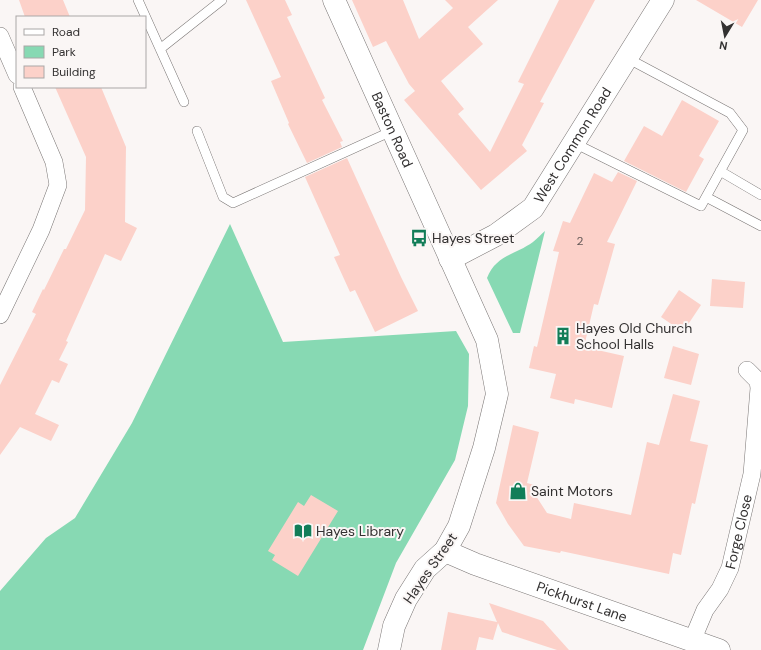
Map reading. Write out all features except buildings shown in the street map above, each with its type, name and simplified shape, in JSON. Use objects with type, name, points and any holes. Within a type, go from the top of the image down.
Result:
[{"type":"main road","name":"Baston Road","points":[[334,0],[450,259]]},
{"type":"main road","name":"West Common Road","points":[[450,259],[496,235],[533,208],[663,0]]},
{"type":"main road","name":"Hayes Street","points":[[389,650],[394,626],[406,599],[425,569],[445,551],[459,526],[484,448],[497,394],[487,340],[450,259]]},
{"type":"main road","name":"Pickhurst Lane","points":[[445,551],[475,564],[719,650]]},
{"type":"street","points":[[0,36],[16,73]]},
{"type":"street","points":[[0,314],[41,230],[58,185],[54,162],[22,88]]},
{"type":"street","name":"Forge Close","points":[[692,641],[705,610],[726,580],[752,474],[759,388],[758,381],[747,370]]},
{"type":"lane","points":[[138,0],[145,16]]},
{"type":"lane","points":[[160,49],[222,0]]},
{"type":"lane","points":[[146,18],[184,102]]},
{"type":"lane","points":[[574,143],[701,206],[743,130],[730,113],[627,58]]},
{"type":"lane","points":[[197,130],[223,197],[234,203],[392,131]]},
{"type":"lane","points":[[720,171],[761,195]]},
{"type":"lane","points":[[706,197],[761,226]]},
{"type":"green space","points":[[230,224],[283,342],[456,331],[469,354],[468,406],[455,460],[396,563],[363,650],[0,650],[0,591],[46,538],[75,518],[132,423]]},
{"type":"green space","points":[[545,231],[520,333],[513,333],[487,278],[495,264],[533,242]]},
{"type":"place","name":"Hayes Street","points":[[419,238]]},
{"type":"place","name":"Hayes Old Church School Halls","points":[[563,336]]},
{"type":"place","name":"Saint Motors","points":[[518,491]]},
{"type":"place","name":"Hayes Library","points":[[303,531]]}]
